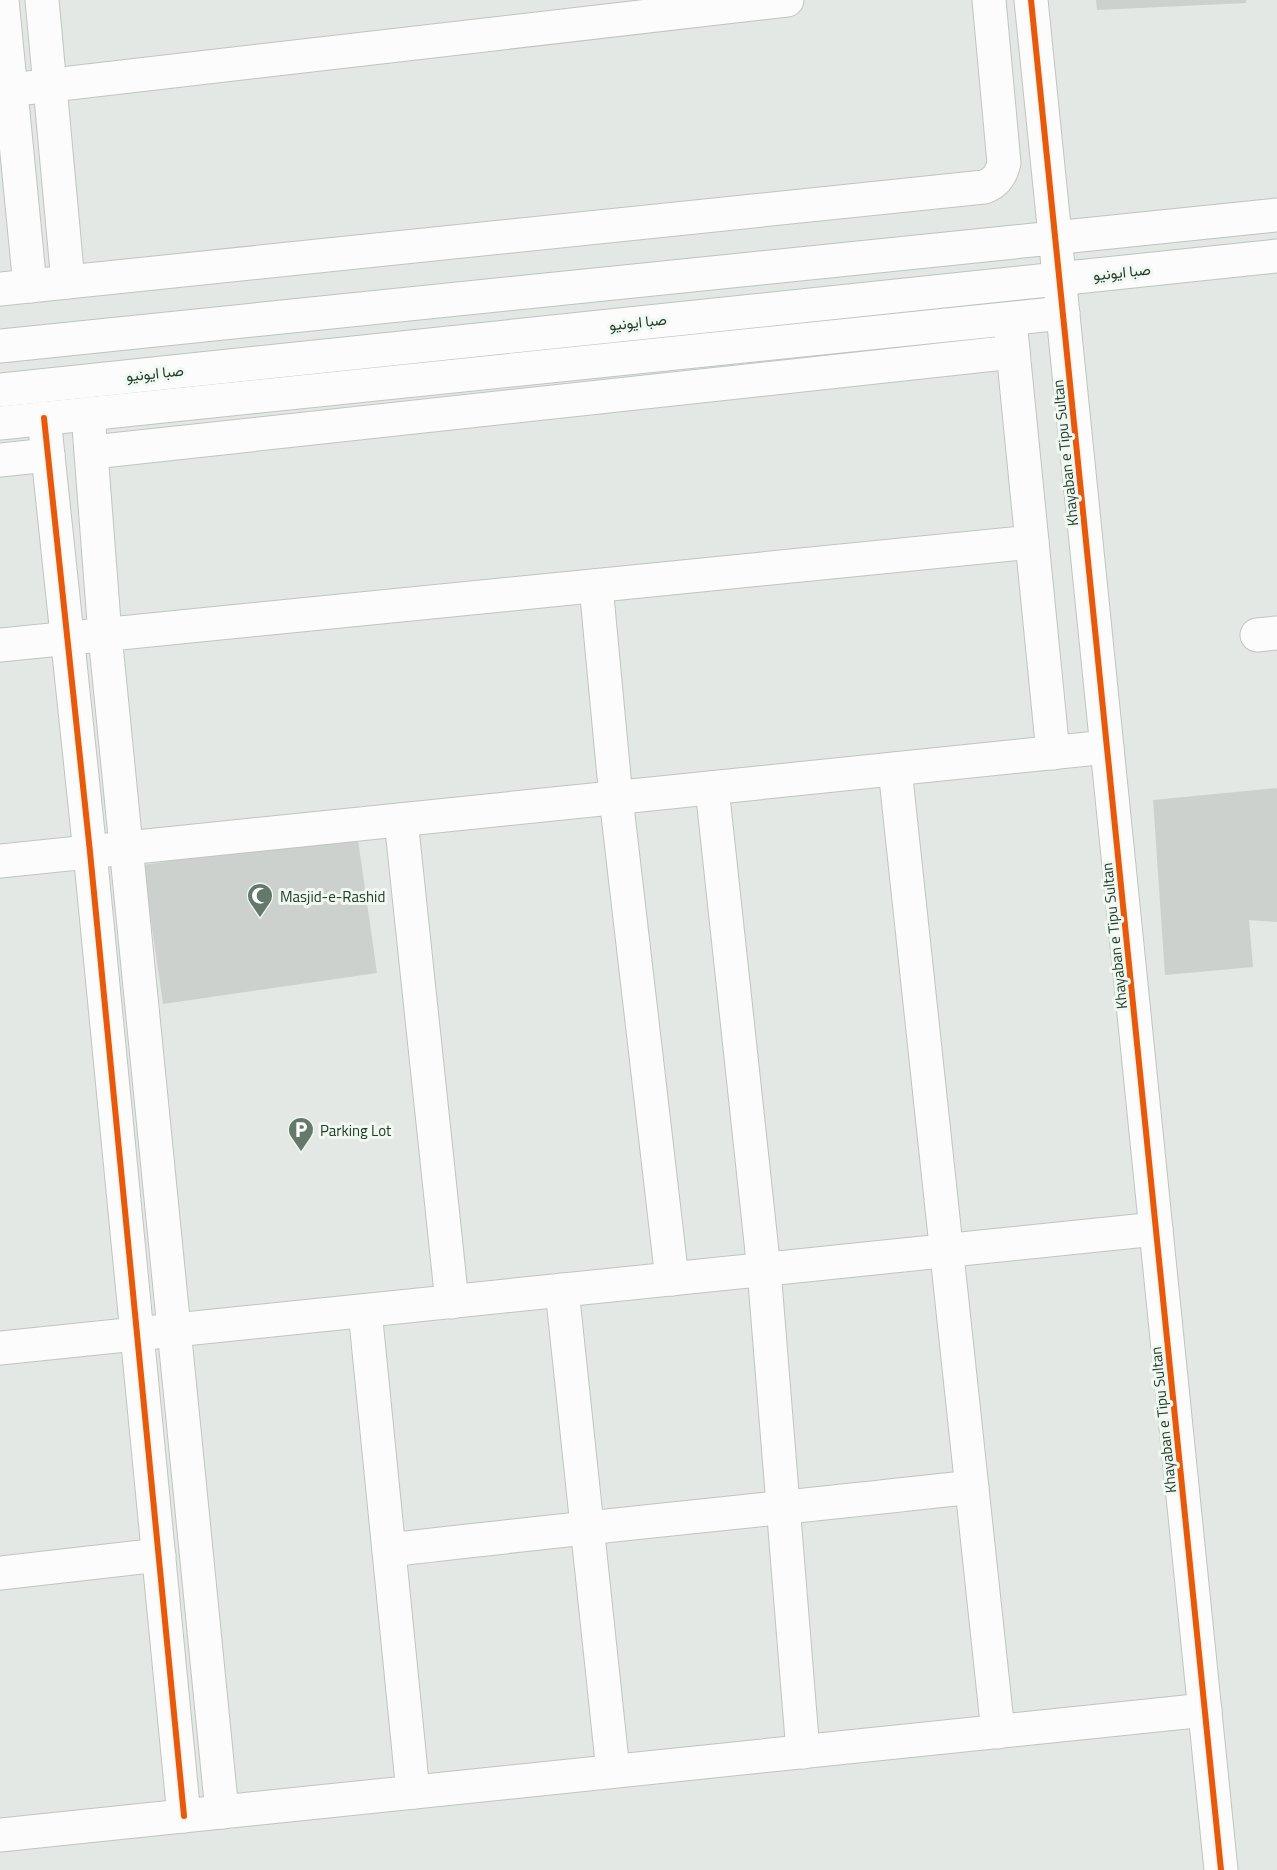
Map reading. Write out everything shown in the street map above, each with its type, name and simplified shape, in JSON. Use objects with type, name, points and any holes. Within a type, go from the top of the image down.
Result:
[{"type":"street","points":[[2,0],[15,287],[992,185],[1004,163],[988,0]]},
{"type":"street","points":[[42,0],[68,282]]},
{"type":"street","points":[[5,90],[786,0]]},
{"type":"street","name":"Khayaban e Tipu Sultan","points":[[1031,0],[1221,1870]]},
{"type":"street","points":[[0,346],[1277,215]]},
{"type":"street","name":"صبا ایونیو","points":[[0,390],[1277,256]]},
{"type":"street","points":[[0,423],[1063,313]]},
{"type":"street","points":[[1010,318],[1053,753]]},
{"type":"street","points":[[93,452],[1013,352]]},
{"type":"street","points":[[88,414],[93,452],[105,634],[222,1812]]},
{"type":"street","points":[[44,418],[90,852],[184,1816]]},
{"type":"street","points":[[0,460],[48,455]]},
{"type":"street","points":[[0,645],[1032,542]]},
{"type":"street","points":[[596,586],[616,798],[672,1279]]},
{"type":"street","points":[[0,861],[1107,747]]},
{"type":"street","points":[[895,769],[998,1732]]},
{"type":"street","points":[[712,788],[764,1270],[803,1752]]},
{"type":"street","points":[[401,820],[452,1302]]},
{"type":"street","points":[[0,1348],[1156,1229]]},
{"type":"street","points":[[562,1290],[613,1772]]},
{"type":"street","points":[[364,1311],[413,1792]]},
{"type":"street","points":[[388,1550],[587,1526],[783,1508],[972,1486]]},
{"type":"street","points":[[0,1573],[159,1556]]},
{"type":"street","points":[[0,1835],[1205,1710]]},
{"type":"building","points":[[1096,0],[1246,0],[1246,3],[1097,10]]},
{"type":"building","points":[[1277,788],[1277,922],[1249,920],[1253,967],[1165,975],[1153,800]]},
{"type":"building","name":"Masjid-e-Rashid","points":[[357,833],[377,973],[163,1004],[143,865]]},
{"type":"cycle path","points":[[1031,0],[1221,1870]]},
{"type":"cycle path","points":[[44,418],[90,852],[184,1816]]},
{"type":"place","name":"Masjid-e-Rashid","points":[[260,919]]},
{"type":"place","name":"Parking Lot","points":[[301,1153]]}]
